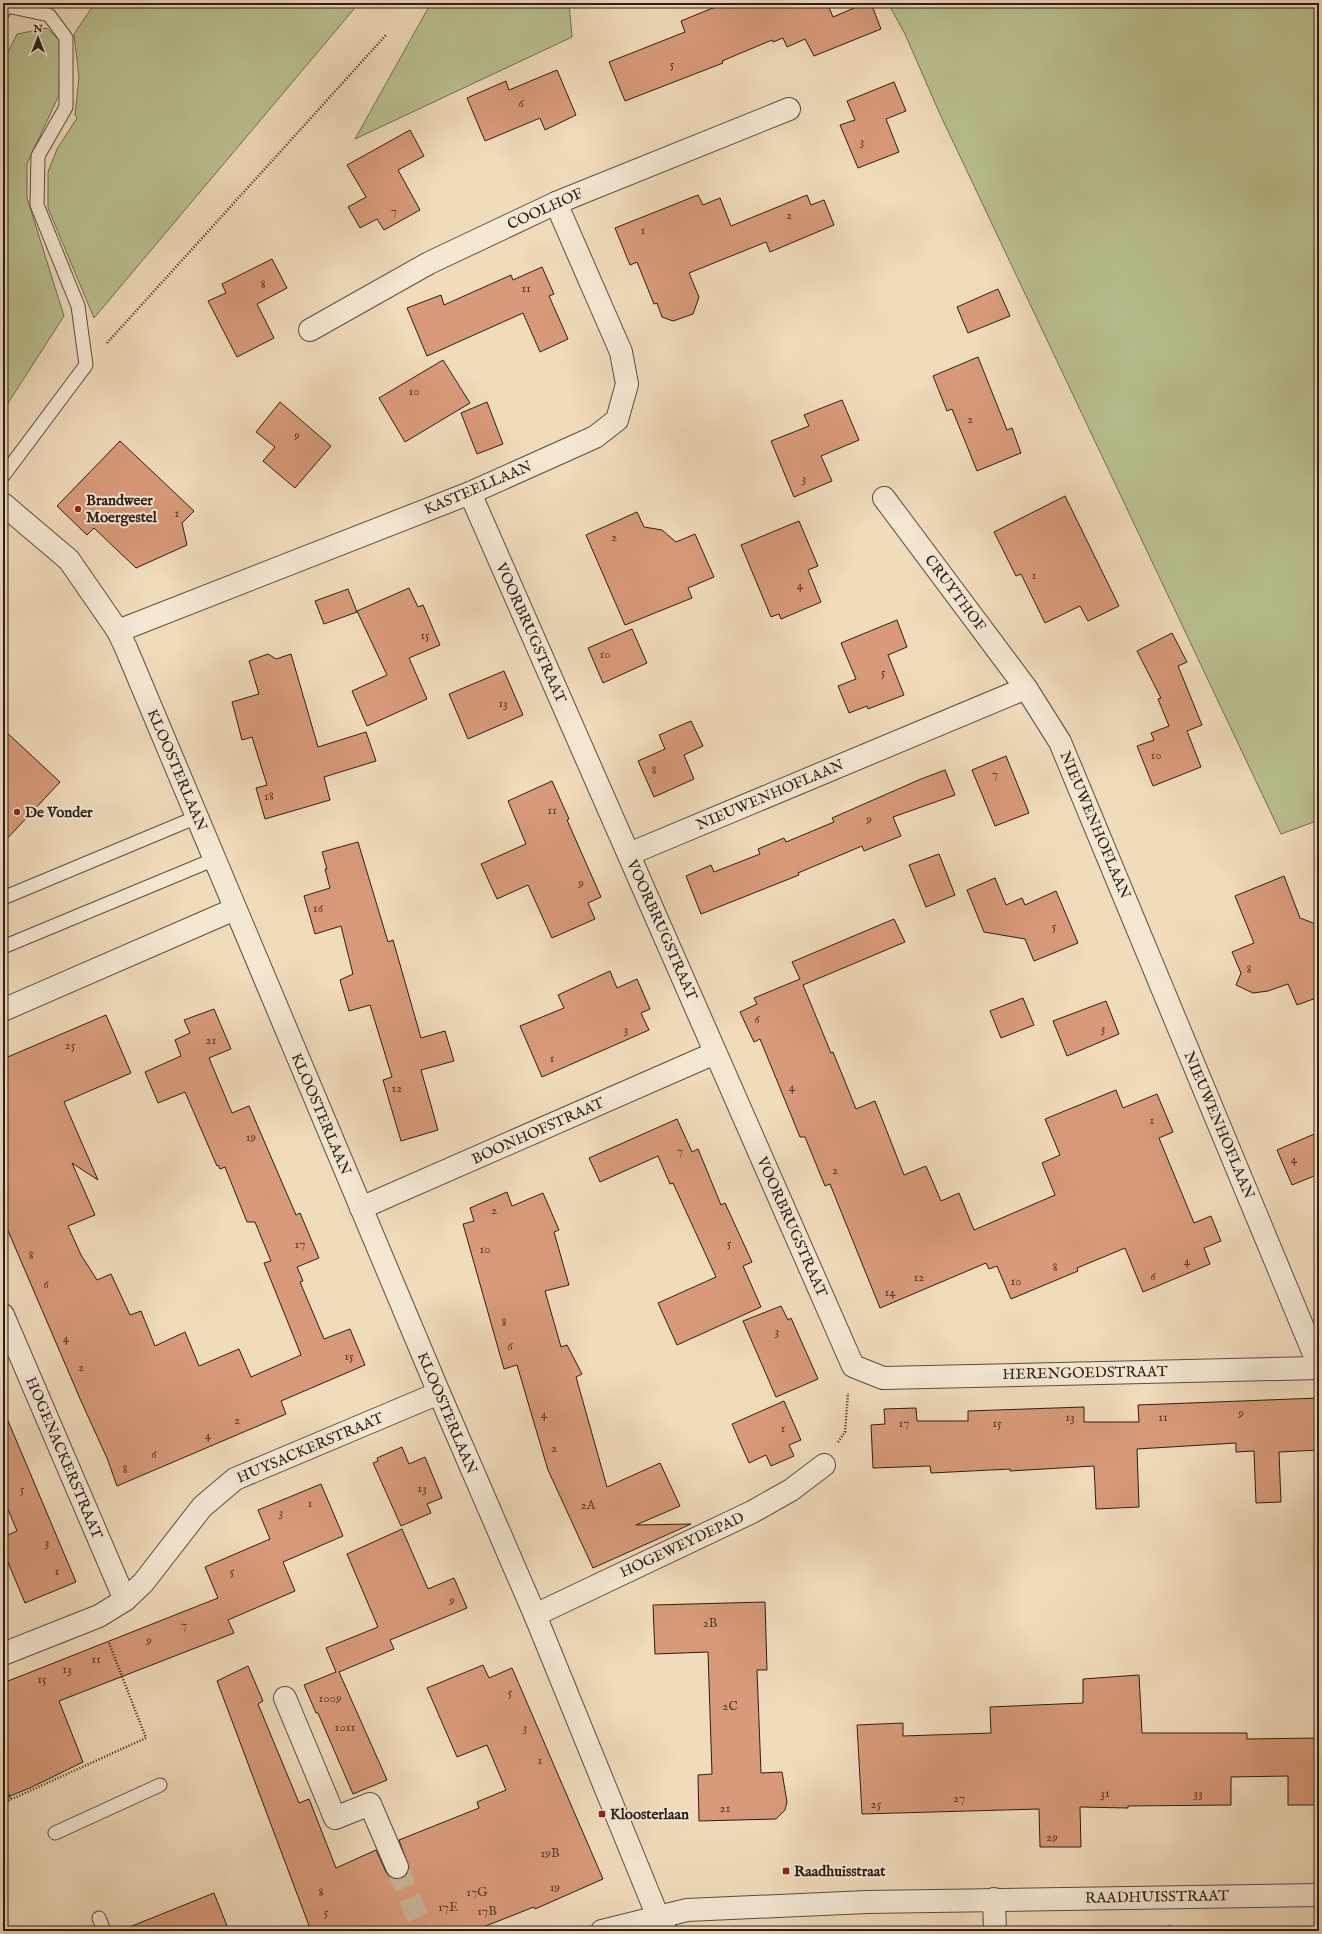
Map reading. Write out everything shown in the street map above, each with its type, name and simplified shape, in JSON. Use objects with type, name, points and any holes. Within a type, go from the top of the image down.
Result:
[{"type":"street","name":"COOLHOF","points":[[310,330],[429,264],[556,203],[789,110]]},
{"type":"street","name":"KASTEELLAAN","points":[[118,631],[470,493],[595,437],[617,420],[627,384],[621,352],[556,203]]},
{"type":"street","name":"VOORBRUGSTRAAT","points":[[470,493],[853,1366]]},
{"type":"street","name":"CRUYTHOF","points":[[884,498],[1026,688]]},
{"type":"street","name":"KLOOSTERLAAN","points":[[3,504],[69,560],[118,631],[439,1393],[535,1615],[662,1924]]},
{"type":"street","name":"NIEUWENHOFLAAN","points":[[629,854],[1026,688],[1060,742],[1319,1367]]},
{"type":"street","points":[[3,1010],[235,909]]},
{"type":"street","name":"BOONHOFSTRAAT","points":[[361,1208],[715,1053]]},
{"type":"street","name":"HOGENACKERSTRAAT","points":[[3,1315],[125,1600]]},
{"type":"street","name":"HERENGOEDSTRAAT","points":[[853,1366],[884,1378],[1319,1367]]},
{"type":"street","name":"HUYSACKERSTRAAT","points":[[3,1654],[99,1616],[125,1600],[143,1583],[202,1507],[235,1479],[439,1393]]},
{"type":"street","name":"HOGEWEYDEPAD","points":[[535,1615],[752,1512],[791,1490],[824,1465]]},
{"type":"street","points":[[285,1698],[335,1818],[370,1804],[397,1868]]},
{"type":"street","name":"RAADHUISSTRAAT","points":[[602,1931],[662,1924],[687,1910],[867,1902],[1319,1895]]},
{"type":"street","points":[[994,1900],[995,1931]]},
{"type":"lane","points":[[3,12],[7,6],[49,15],[66,38],[66,107],[38,156],[37,205],[78,306],[86,365],[3,476]]},
{"type":"lane","points":[[3,898],[197,817]]},
{"type":"lane","points":[[3,947],[215,859]]},
{"type":"lane","points":[[56,1833],[160,1785]]},
{"type":"lane","points":[[99,1918],[104,1931]]},
{"type":"path","points":[[86,365],[386,35]]},
{"type":"path","points":[[824,1465],[845,1432],[848,1385],[853,1366]]},
{"type":"path","points":[[3,1803],[146,1738],[99,1616]]},
{"type":"path","points":[[3,1781],[11,1800]]},
{"type":"green space","points":[[95,3],[359,3],[94,318],[48,208],[48,172],[57,149],[77,118],[75,115],[79,77],[74,34]]},
{"type":"green space","points":[[431,3],[569,3],[572,37],[355,139]]},
{"type":"green space","points":[[888,3],[1319,3],[1319,820],[1281,834],[939,112],[905,34]]},
{"type":"green space","points":[[47,28],[60,41],[59,95],[27,164],[27,198],[64,316],[3,411],[3,62],[17,34]]},
{"type":"building","points":[[725,3],[827,3],[833,17],[866,3],[871,3],[881,29],[814,56],[805,39],[787,47],[783,38],[773,42],[772,40],[722,61],[723,63],[625,101],[609,62],[685,32],[681,21]]},
{"type":"building","points":[[557,70],[576,115],[545,130],[540,118],[485,141],[467,98],[506,81],[509,90]]},
{"type":"building","points":[[894,82],[906,111],[886,119],[899,152],[858,168],[840,125],[855,120],[847,101]]},
{"type":"building","points":[[410,130],[424,156],[398,170],[420,210],[384,230],[377,219],[360,228],[348,207],[366,197],[347,165]]},
{"type":"building","points":[[698,195],[703,205],[720,198],[731,226],[807,195],[811,205],[824,200],[834,225],[770,252],[766,242],[689,273],[699,297],[693,314],[673,321],[662,317],[657,303],[654,304],[637,262],[630,265],[615,228]]},
{"type":"building","points":[[272,259],[287,288],[257,304],[274,338],[237,357],[208,301],[226,293],[222,284]]},
{"type":"building","points":[[542,267],[554,294],[549,296],[568,339],[540,352],[523,313],[427,356],[407,308],[441,295],[444,305],[511,275],[513,280]]},
{"type":"building","points":[[998,289],[1010,316],[968,333],[957,307]]},
{"type":"building","points":[[978,357],[1007,430],[1012,428],[1021,453],[977,471],[952,409],[947,411],[933,376]]},
{"type":"building","points":[[443,360],[470,403],[405,442],[379,398]]},
{"type":"building","points":[[842,400],[859,440],[821,456],[832,481],[794,497],[771,441],[809,426],[804,415]]},
{"type":"building","points":[[280,402],[331,446],[295,488],[263,461],[275,447],[256,432]]},
{"type":"building","points":[[487,402],[503,444],[477,454],[461,413]]},
{"type":"building","points":[[120,441],[194,511],[182,523],[187,545],[136,568],[94,528],[87,535],[57,506]]},
{"type":"building","points":[[1065,496],[1119,606],[1088,621],[1080,606],[1045,623],[1021,574],[1016,576],[994,532]]},
{"type":"building","points":[[637,512],[644,527],[662,530],[676,542],[695,534],[714,577],[688,588],[692,598],[625,625],[586,535]]},
{"type":"building","points":[[799,521],[818,566],[808,570],[821,602],[781,619],[779,614],[771,617],[741,545]]},
{"type":"building","points":[[409,588],[418,607],[423,605],[440,645],[409,658],[427,699],[367,726],[352,691],[387,675],[357,611]]},
{"type":"building","points":[[348,589],[357,612],[324,624],[315,601]]},
{"type":"building","points":[[897,620],[907,647],[888,655],[904,695],[868,709],[867,706],[849,713],[838,686],[856,679],[841,643]]},
{"type":"building","points":[[632,629],[647,663],[603,683],[588,648]]},
{"type":"building","points":[[1172,633],[1187,662],[1178,666],[1202,725],[1187,731],[1201,767],[1153,786],[1137,746],[1154,740],[1151,733],[1169,726],[1158,699],[1161,698],[1137,651]]},
{"type":"building","points":[[268,654],[276,659],[291,654],[318,747],[366,732],[376,761],[324,777],[330,800],[265,819],[256,788],[267,785],[252,737],[242,740],[232,702],[259,694],[249,661]]},
{"type":"building","points":[[504,671],[523,715],[468,739],[449,694]]},
{"type":"building","points":[[691,721],[703,746],[684,755],[694,779],[654,797],[638,761],[665,749],[659,735]]},
{"type":"building","name":"De Vonder","points":[[3,729],[60,782],[3,843]]},
{"type":"building","points":[[1006,756],[1029,813],[995,826],[972,770]]},
{"type":"building","points":[[945,770],[955,795],[893,817],[901,836],[864,851],[862,846],[798,873],[799,875],[701,914],[686,876],[711,865],[714,872],[760,854],[758,849],[784,838],[786,842],[834,822],[832,818]]},
{"type":"building","points":[[552,781],[569,819],[567,820],[601,897],[588,903],[595,919],[552,938],[528,885],[497,899],[481,864],[526,844],[508,801]]},
{"type":"building","points":[[358,842],[388,942],[393,940],[421,1038],[445,1031],[454,1061],[421,1070],[438,1130],[401,1141],[383,1080],[392,1077],[370,1005],[349,1011],[340,980],[353,974],[341,926],[315,934],[304,896],[330,888],[322,852]]},
{"type":"building","points":[[939,854],[955,895],[926,907],[909,865]]},
{"type":"building","points":[[1284,876],[1300,918],[1316,924],[1319,932],[1319,997],[1297,1005],[1288,984],[1268,991],[1253,993],[1236,985],[1241,973],[1232,952],[1254,943],[1235,896]]},
{"type":"building","points":[[995,878],[1006,905],[1022,898],[1025,905],[1056,891],[1078,943],[1034,961],[1025,939],[984,932],[967,890]]},
{"type":"building","points":[[894,919],[905,942],[803,985],[831,1053],[833,1052],[856,1109],[875,1101],[904,1175],[926,1166],[941,1201],[959,1193],[974,1230],[1055,1195],[1042,1163],[1060,1155],[1045,1119],[1116,1090],[1123,1108],[1157,1094],[1173,1132],[1159,1138],[1194,1223],[1211,1216],[1221,1241],[1204,1248],[1210,1264],[1143,1292],[1125,1248],[1077,1268],[1078,1271],[1011,1299],[997,1266],[989,1269],[986,1263],[880,1308],[830,1184],[825,1186],[805,1137],[800,1137],[760,1039],[754,1042],[740,1012],[757,1004],[754,998],[800,979],[792,962]]},
{"type":"building","points":[[610,971],[617,988],[637,979],[650,1009],[641,1013],[649,1030],[542,1077],[520,1026],[564,1008],[558,995]]},
{"type":"building","points":[[1023,998],[1034,1025],[1001,1038],[990,1011]]},
{"type":"building","points":[[1106,1001],[1119,1034],[1067,1056],[1053,1021]]},
{"type":"building","points":[[214,1009],[231,1049],[209,1058],[232,1113],[249,1106],[296,1215],[300,1213],[319,1258],[297,1267],[303,1281],[300,1282],[324,1339],[350,1329],[365,1365],[281,1401],[286,1414],[117,1486],[107,1458],[3,1219],[3,1059],[106,1015],[131,1073],[64,1102],[98,1180],[72,1163],[95,1215],[68,1226],[81,1255],[97,1280],[111,1274],[130,1315],[141,1311],[155,1346],[185,1332],[199,1366],[239,1349],[251,1377],[301,1355],[264,1263],[271,1261],[255,1222],[247,1222],[225,1167],[220,1169],[218,1165],[217,1166],[185,1092],[158,1103],[145,1072],[181,1056],[175,1040],[190,1033],[184,1020]]},
{"type":"building","points":[[677,1119],[692,1152],[698,1149],[721,1205],[725,1203],[752,1262],[743,1266],[761,1307],[677,1345],[658,1303],[716,1277],[673,1183],[670,1184],[658,1156],[600,1182],[589,1158]]},
{"type":"building","points":[[1319,1132],[1319,1174],[1292,1185],[1277,1150]]},
{"type":"building","points":[[507,1192],[512,1206],[543,1193],[559,1230],[554,1232],[569,1285],[545,1291],[561,1347],[567,1345],[582,1374],[576,1377],[607,1487],[660,1463],[680,1506],[636,1525],[691,1524],[593,1568],[548,1470],[517,1365],[504,1369],[463,1224],[474,1221],[470,1208]]},
{"type":"building","points":[[781,1306],[788,1320],[791,1318],[818,1379],[776,1397],[743,1321]]},
{"type":"building","points":[[1319,1398],[1319,1450],[1279,1452],[1281,1502],[1256,1503],[1254,1451],[1236,1452],[1236,1443],[1137,1449],[1139,1507],[1096,1509],[1094,1466],[1010,1471],[1010,1469],[931,1473],[930,1466],[873,1468],[871,1425],[885,1424],[884,1409],[916,1408],[917,1421],[968,1421],[968,1411],[1084,1407],[1084,1422],[1139,1422],[1138,1405]]},
{"type":"building","points":[[784,1401],[801,1440],[789,1445],[794,1456],[771,1466],[766,1455],[749,1463],[732,1424]]},
{"type":"building","points":[[3,1409],[76,1582],[25,1603],[3,1550],[3,1537],[17,1531],[3,1497]]},
{"type":"building","points":[[402,1447],[409,1464],[425,1457],[442,1498],[427,1504],[431,1513],[401,1526],[373,1463],[378,1461],[377,1458]]},
{"type":"building","points":[[321,1484],[343,1536],[283,1562],[295,1591],[228,1620],[234,1633],[59,1701],[83,1762],[32,1787],[3,1799],[3,1683],[218,1598],[205,1567],[270,1539],[258,1510]]},
{"type":"building","points":[[402,1529],[428,1589],[454,1578],[467,1608],[390,1640],[394,1649],[339,1672],[387,1780],[353,1794],[318,1713],[316,1713],[304,1685],[336,1672],[326,1648],[378,1627],[347,1554]]},
{"type":"building","points":[[765,1602],[767,1670],[757,1670],[761,1773],[782,1772],[787,1802],[785,1810],[776,1819],[699,1821],[698,1775],[712,1774],[708,1652],[655,1654],[653,1605]]},
{"type":"building","points":[[483,1665],[489,1678],[512,1668],[603,1879],[535,1909],[534,1907],[473,1931],[311,1931],[217,1681],[248,1666],[263,1701],[258,1704],[299,1803],[309,1799],[336,1868],[376,1850],[386,1872],[390,1877],[402,1879],[407,1875],[409,1868],[399,1840],[479,1808],[477,1802],[506,1790],[487,1745],[457,1757],[427,1688]]},
{"type":"building","points":[[1139,1675],[1142,1733],[1247,1733],[1247,1739],[1319,1738],[1319,1805],[1288,1805],[1288,1776],[1231,1777],[1231,1805],[1128,1806],[1128,1808],[1080,1807],[1081,1847],[1040,1847],[1039,1809],[862,1814],[857,1725],[903,1723],[903,1736],[991,1733],[990,1707],[1083,1703],[1083,1679]]},
{"type":"building","points":[[214,1893],[229,1931],[122,1931],[122,1930]]},
{"type":"tunnel","points":[[397,1867],[423,1931]]},
{"type":"place","name":"Brandweer Moergestel","points":[[78,509]]},
{"type":"place","name":"De Vonder","points":[[17,812]]},
{"type":"place","name":"Kloosterlaan","points":[[602,1814]]},
{"type":"place","name":"Raadhuisstraat","points":[[786,1871]]}]
